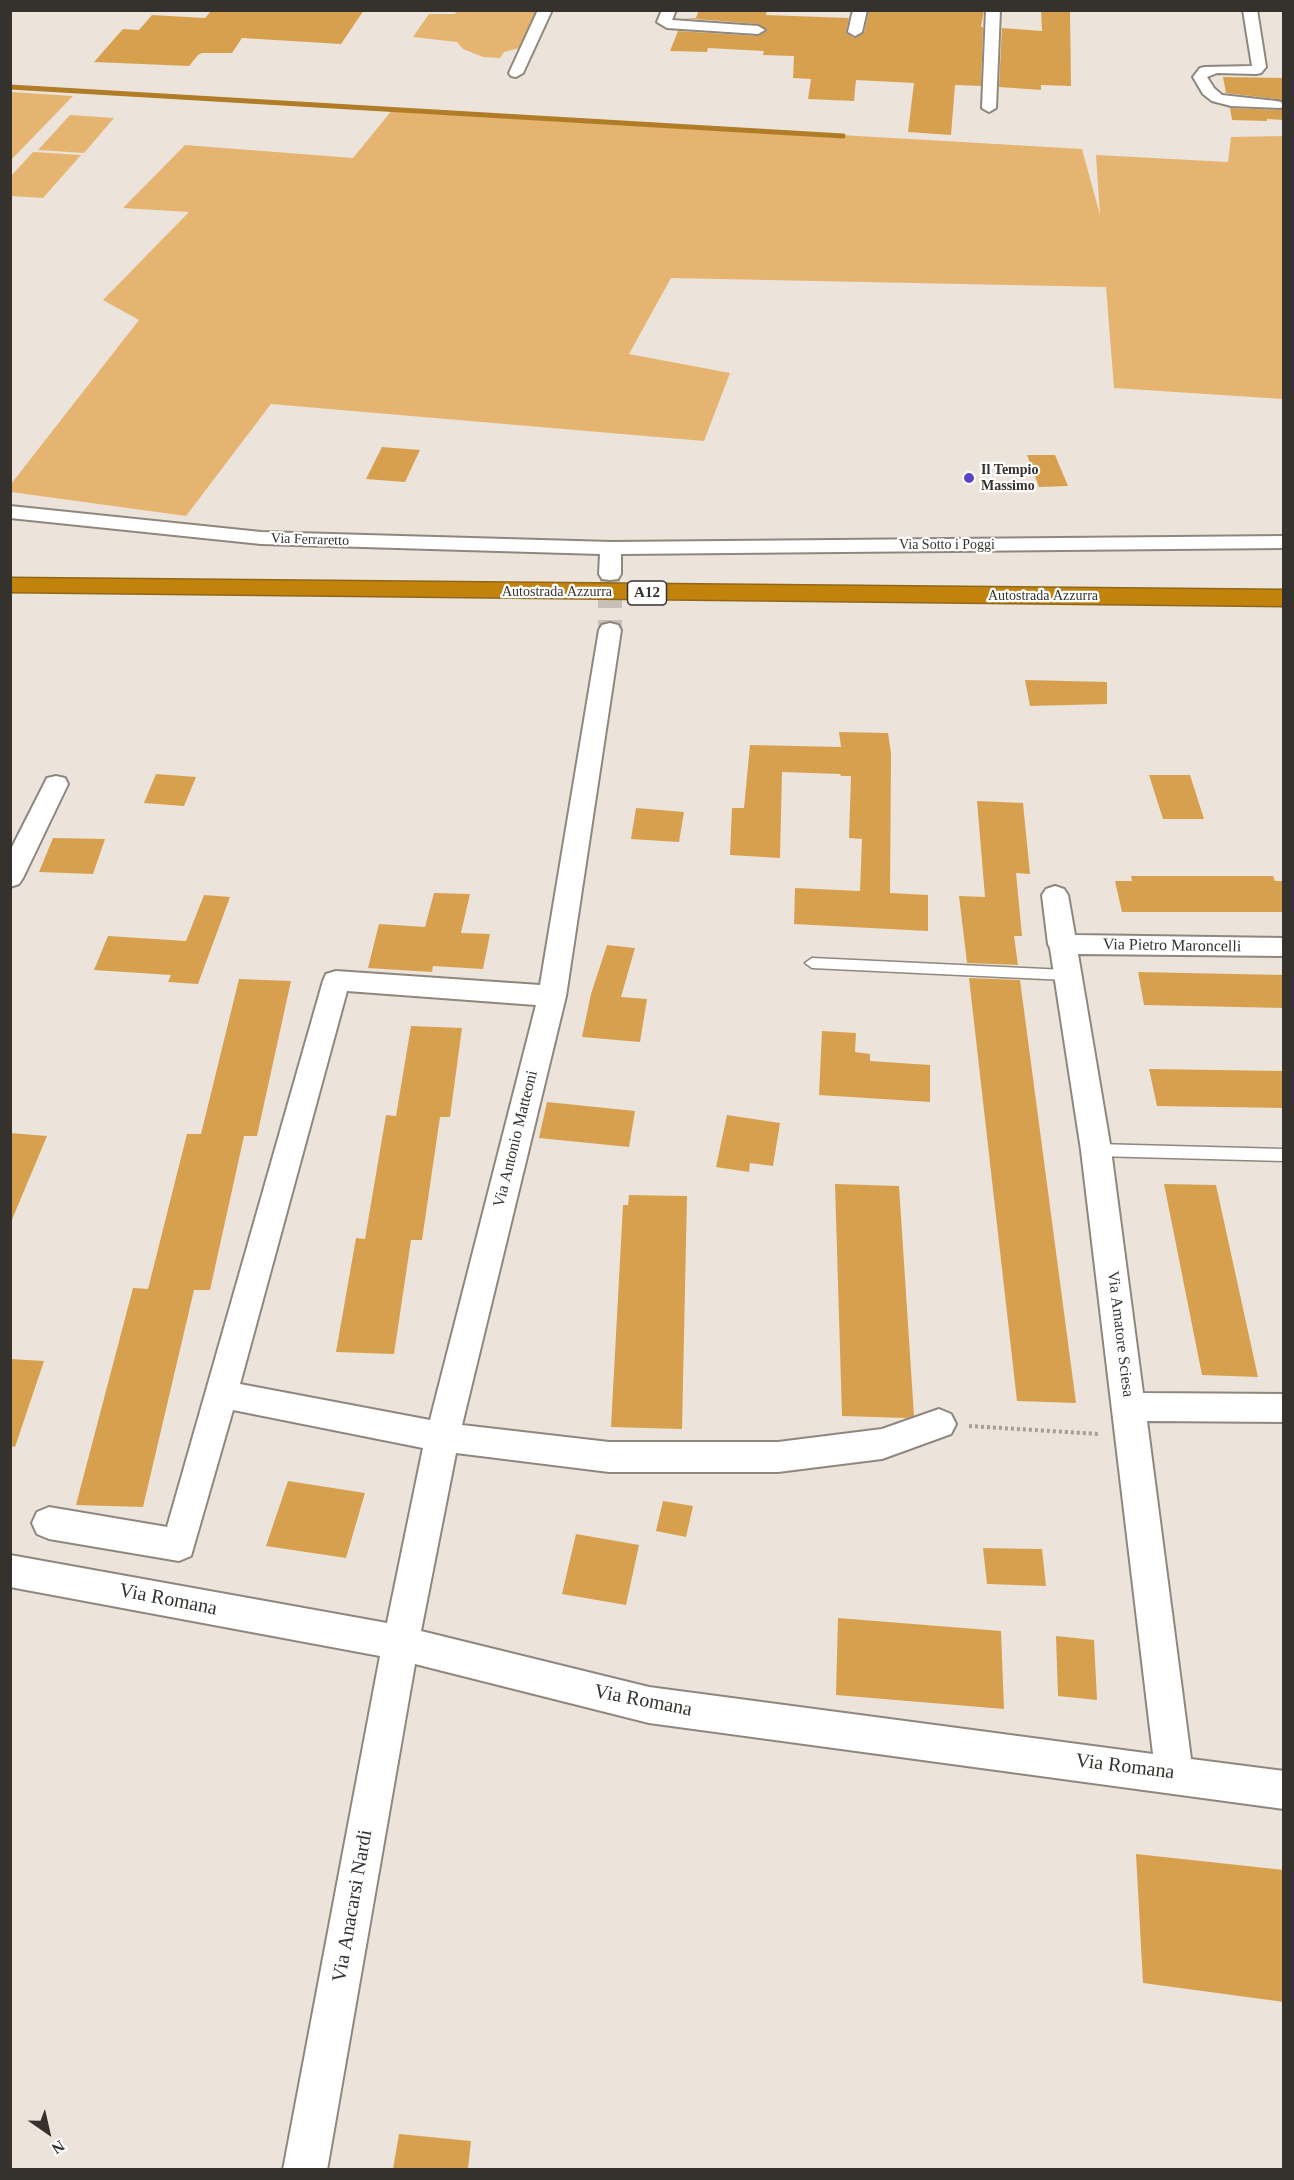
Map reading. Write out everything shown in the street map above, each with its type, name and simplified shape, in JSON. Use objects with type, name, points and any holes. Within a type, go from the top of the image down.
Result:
[{"type":"highway","name":"Autostrada Azzurra","points":[[10,585],[1284,598]]},
{"type":"highway","name":"Autostrada Azzurra","points":[[10,606],[1284,618]]},
{"type":"street","points":[[516,73],[545,10]]},
{"type":"street","points":[[669,10],[664,22],[667,24],[758,30]]},
{"type":"street","points":[[855,32],[860,10]]},
{"type":"street","points":[[989,108],[993,10]]},
{"type":"street","points":[[1250,10],[1258,67],[1256,70],[1217,69],[1204,71],[1200,77],[1208,92],[1217,98],[1231,102],[1276,105]]},
{"type":"street","name":"Via Ferraretto","points":[[10,512],[261,538],[611,548]]},
{"type":"street","name":"Via Sotto i Poggi","points":[[611,548],[1284,542]]},
{"type":"street","points":[[610,574],[611,548]]},
{"type":"street","name":"Via Antonio Matteoni","points":[[400,1643],[442,1437],[552,996],[610,630]]},
{"type":"street","points":[[10,878],[56,784]]},
{"type":"street","name":"Via Amatore Sciesa","points":[[1055,895],[1061,944],[1096,1150],[1174,1773]]},
{"type":"street","name":"Via Pietro Maroncelli","points":[[1061,944],[1284,947]]},
{"type":"street","points":[[49,1523],[179,1545],[336,981],[552,996]]},
{"type":"street","points":[[221,1394],[442,1437],[609,1457],[778,1456],[882,1444],[939,1424]]},
{"type":"street","points":[[1131,1422],[1284,1408]]},
{"type":"street","name":"Via Romana","points":[[10,1571],[400,1643],[649,1705],[1174,1773],[1284,1790]]},
{"type":"street","name":"Via Anacarsi Nardi","points":[[305,2169],[400,1643]]},
{"type":"lane","points":[[812,963],[1066,975]]},
{"type":"lane","points":[[1096,1150],[1284,1155]]},
{"type":"path","points":[[939,1424],[1131,1422]]},
{"type":"shaded area","points":[[457,10],[538,11],[523,47],[504,52],[500,58],[483,57],[463,49],[457,42],[413,37],[429,14],[455,14]]},
{"type":"shaded area","points":[[10,92],[73,96],[11,160]]},
{"type":"shaded area","points":[[393,109],[1082,149],[1100,215],[1096,155],[1228,162],[1231,137],[1283,136],[1283,399],[1114,388],[1106,287],[671,278],[629,354],[730,373],[704,441],[271,404],[186,516],[11,492],[11,484],[139,320],[103,300],[189,212],[123,208],[185,145],[353,158]]},
{"type":"shaded area","points":[[70,115],[114,118],[84,153],[38,150]]},
{"type":"shaded area","points":[[33,152],[81,155],[43,198],[11,196],[11,176]]},
{"type":"building","points":[[212,10],[364,10],[341,44],[242,38],[232,53],[202,53],[189,66],[94,62],[123,29],[139,30],[152,15],[205,18]]},
{"type":"building","points":[[699,10],[767,11],[766,15],[849,18],[846,33],[854,38],[864,33],[869,10],[984,10],[981,27],[983,27],[981,86],[955,85],[951,135],[908,132],[914,83],[856,80],[854,101],[808,99],[811,79],[793,78],[794,56],[763,55],[764,51],[708,48],[707,52],[670,51],[678,31],[758,36],[767,31],[758,24],[683,18],[696,18]]},
{"type":"building","points":[[1041,10],[1070,10],[1071,86],[1041,85],[1041,90],[999,87],[1002,28],[1042,31]]},
{"type":"building","points":[[1223,77],[1284,78],[1284,102],[1226,93]]},
{"type":"building","points":[[1230,108],[1281,110],[1284,108],[1284,120],[1232,120]]},
{"type":"building","points":[[382,447],[420,450],[405,482],[366,479]]},
{"type":"building","points":[[1027,455],[1055,455],[1068,486],[1039,487]]},
{"type":"building","points":[[1025,680],[1107,682],[1107,704],[1030,706]]},
{"type":"building","points":[[839,732],[888,733],[891,753],[890,893],[928,895],[928,931],[794,924],[795,888],[860,891],[862,839],[849,838],[851,776],[782,772],[780,858],[730,855],[732,808],[744,808],[750,745],[841,747]]},
{"type":"building","points":[[156,774],[196,777],[184,806],[144,803]]},
{"type":"building","points":[[1149,775],[1190,775],[1204,819],[1163,819]]},
{"type":"building","points":[[977,801],[1023,803],[1030,874],[1016,873],[1022,936],[1014,936],[1018,965],[967,963],[959,896],[985,897]]},
{"type":"building","points":[[636,808],[684,812],[679,842],[631,839]]},
{"type":"building","points":[[53,838],[105,839],[93,874],[39,872]]},
{"type":"building","points":[[1131,876],[1273,876],[1275,881],[1284,881],[1284,912],[1122,912],[1115,881],[1132,881]]},
{"type":"building","points":[[434,893],[470,894],[461,933],[490,934],[483,969],[433,966],[432,972],[368,968],[379,924],[425,927]]},
{"type":"building","points":[[204,895],[230,897],[198,984],[168,982],[171,975],[94,970],[108,936],[186,941]]},
{"type":"building","points":[[607,945],[635,948],[621,997],[647,999],[640,1042],[582,1037],[591,994]]},
{"type":"building","points":[[1138,972],[1284,975],[1284,1008],[1144,1005]]},
{"type":"building","points":[[969,978],[1020,980],[1076,1403],[1017,1401]]},
{"type":"building","points":[[239,979],[291,981],[257,1136],[244,1136],[210,1290],[194,1290],[143,1507],[76,1505],[133,1288],[148,1289],[187,1134],[201,1134]]},
{"type":"building","points":[[411,1026],[462,1028],[450,1117],[440,1117],[422,1240],[411,1240],[394,1354],[336,1352],[356,1238],[365,1239],[386,1115],[396,1116]]},
{"type":"building","points":[[822,1031],[856,1033],[855,1052],[870,1054],[870,1061],[930,1065],[930,1102],[819,1095]]},
{"type":"building","points":[[1149,1069],[1284,1071],[1284,1108],[1157,1106]]},
{"type":"building","points":[[547,1102],[635,1111],[629,1147],[539,1138]]},
{"type":"building","points":[[727,1115],[780,1123],[773,1166],[750,1163],[749,1172],[716,1167]]},
{"type":"building","points":[[10,1133],[47,1136],[11,1222],[10,1222]]},
{"type":"building","points":[[835,1184],[899,1186],[914,1416],[907,1418],[842,1416]]},
{"type":"building","points":[[1164,1184],[1216,1185],[1258,1377],[1202,1375]]},
{"type":"building","points":[[629,1195],[687,1196],[682,1429],[611,1427],[623,1205],[628,1205]]},
{"type":"building","points":[[10,1359],[44,1361],[15,1447],[10,1446]]},
{"type":"building","points":[[288,1481],[365,1493],[346,1558],[266,1546]]},
{"type":"building","points":[[663,1501],[693,1506],[686,1537],[656,1531]]},
{"type":"building","points":[[576,1534],[639,1545],[626,1605],[562,1594]]},
{"type":"building","points":[[983,1548],[1042,1549],[1046,1586],[987,1584]]},
{"type":"building","points":[[838,1618],[1001,1631],[1004,1709],[836,1695]]},
{"type":"building","points":[[1056,1636],[1094,1640],[1097,1700],[1058,1696]]},
{"type":"building","points":[[1136,1854],[1284,1870],[1284,2002],[1143,1983]]},
{"type":"building","points":[[399,2134],[471,2141],[468,2169],[393,2169]]},
{"type":"waterway","points":[[10,87],[843,136]]},
{"type":"tunnel","points":[[610,574],[610,630]]},
{"type":"place","name":"Il Tempio Massimo","points":[[969,478]]}]
